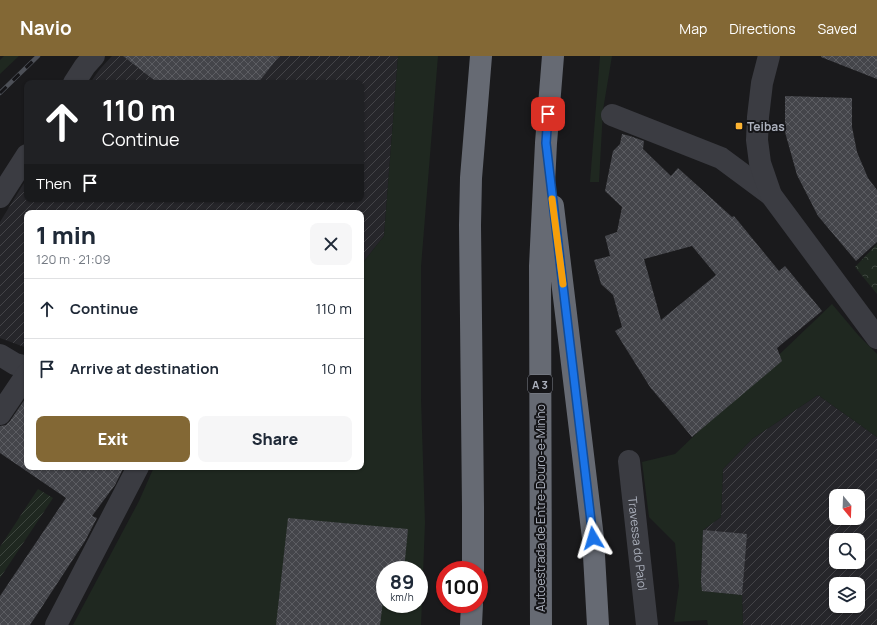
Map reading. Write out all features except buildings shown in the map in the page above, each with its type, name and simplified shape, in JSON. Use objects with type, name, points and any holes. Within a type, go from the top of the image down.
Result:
[{"type":"highway","points":[[473,561],[470,225],[471,178],[481,56]]},
{"type":"highway","name":"Autoestrada de Entre-Douro-e-Minho","points":[[541,625],[540,266],[546,143],[553,56]]},
{"type":"highway","points":[[546,143],[593,538],[598,625]]},
{"type":"highway","points":[[471,625],[472,613]]},
{"type":"street","points":[[76,80],[94,56]]},
{"type":"street","points":[[769,56],[762,83],[757,140],[760,163],[770,194]]},
{"type":"street","points":[[612,115],[721,158],[770,194],[877,338]]},
{"type":"street","points":[[0,197],[24,160]]},
{"type":"street","points":[[0,355],[15,364],[24,367]]},
{"type":"street","points":[[0,414],[24,378]]},
{"type":"street","name":"Travessa do Paiol","points":[[629,462],[647,625]]},
{"type":"street","points":[[56,625],[136,470]]},
{"type":"shaded area","points":[[112,56],[398,56],[384,236],[364,261],[364,210],[24,210],[24,347],[0,338],[0,222],[24,183],[24,202],[364,202],[364,80],[92,80]]},
{"type":"shaded area","points":[[818,395],[877,437],[877,625],[743,625],[742,595],[703,591],[703,530],[721,517],[723,469],[752,439]]},
{"type":"green space","points":[[4,56],[19,56],[0,74],[0,60]]},
{"type":"green space","points":[[398,56],[438,56],[421,267],[421,399],[425,523],[424,561],[376,561],[376,613],[421,613],[421,625],[73,625],[139,501],[153,470],[364,470],[364,261],[384,236]]},
{"type":"green space","points":[[600,56],[612,56],[603,110],[599,182],[590,182]]},
{"type":"green space","points":[[877,244],[877,294],[855,267]]},
{"type":"green space","points":[[832,304],[859,336],[877,354],[877,437],[818,395],[752,439],[723,469],[721,517],[703,530],[701,581],[703,591],[742,595],[743,625],[708,625],[707,620],[674,622],[679,586],[675,543],[649,517],[642,462],[675,454]]},
{"type":"green space","points":[[38,489],[53,498],[0,578],[0,547]]},
{"type":"railway","points":[[0,93],[38,56]]},
{"type":"slow traffic","points":[[552,199],[563,284]]},
{"type":"place","name":"Teibas","points":[[739,126]]},
{"type":"route","points":[[548,114],[546,143],[593,538]]}]
